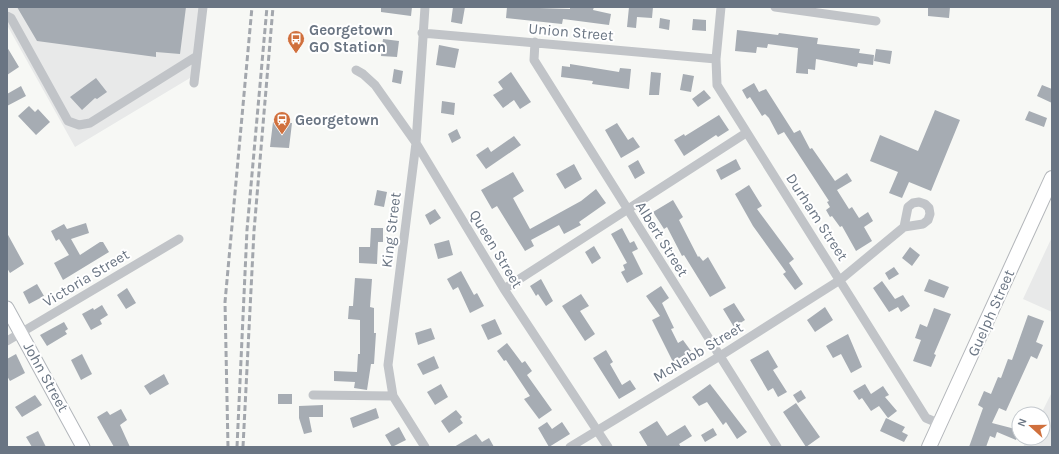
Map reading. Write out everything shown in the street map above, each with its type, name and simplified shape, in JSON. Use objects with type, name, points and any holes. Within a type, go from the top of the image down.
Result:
[{"type":"main road","name":"Guelph Street","points":[[929,447],[1052,178]]},
{"type":"street","points":[[194,83],[203,7]]},
{"type":"street","name":"King Street","points":[[425,447],[394,396],[388,365],[416,143],[422,33],[426,7]]},
{"type":"street","name":"Durham Street","points":[[721,7],[716,59],[717,85],[926,418],[940,424]]},
{"type":"street","points":[[775,7],[876,21]]},
{"type":"street","points":[[7,16],[11,18],[68,121],[79,125],[90,123],[197,56]]},
{"type":"street","name":"Union Street","points":[[422,33],[716,59]]},
{"type":"street","name":"Albert Street","points":[[535,42],[534,60],[777,447]]},
{"type":"street","name":"Queen Street","points":[[356,70],[375,85],[416,143],[504,289],[608,447]]},
{"type":"street","points":[[504,289],[746,133]]},
{"type":"street","name":"McNabb Street","points":[[570,447],[597,429],[720,356],[840,280],[904,227]]},
{"type":"street","name":"Victoria Street","points":[[7,341],[179,239]]},
{"type":"street","name":"John Street","points":[[7,308],[22,332],[83,447]]},
{"type":"street","points":[[313,395],[394,396]]},
{"type":"shaded area","points":[[7,7],[206,7],[200,72],[75,147],[7,25]]},
{"type":"shaded area","points":[[1052,237],[1052,312],[1023,299]]},
{"type":"shaded area","points":[[1052,392],[1052,447],[1023,447],[1051,446],[1051,406],[1045,406]]},
{"type":"building","points":[[17,7],[186,7],[180,54],[156,52],[156,57],[37,41]]},
{"type":"building","points":[[381,7],[412,7],[411,16],[381,12]]},
{"type":"building","points":[[453,7],[465,7],[462,24],[451,22]]},
{"type":"building","points":[[507,7],[570,9],[570,7],[594,7],[593,10],[611,14],[609,25],[563,19],[562,24],[506,18]]},
{"type":"building","points":[[629,7],[653,7],[652,18],[637,17],[636,28],[627,27]]},
{"type":"building","points":[[928,7],[950,7],[949,18],[928,16]]},
{"type":"building","points":[[660,18],[670,20],[669,30],[659,28]]},
{"type":"building","points":[[693,19],[706,20],[706,31],[692,30]]},
{"type":"building","points":[[737,30],[818,38],[817,44],[860,49],[859,53],[874,55],[873,65],[858,63],[857,67],[816,59],[815,70],[808,69],[808,74],[796,73],[798,48],[768,44],[767,48],[757,47],[756,53],[735,51]]},
{"type":"building","points":[[383,39],[399,41],[397,57],[381,56]]},
{"type":"building","points":[[439,45],[459,49],[455,68],[436,65]]},
{"type":"building","points":[[7,47],[19,67],[7,75]]},
{"type":"building","points":[[876,49],[892,51],[890,64],[874,61]]},
{"type":"building","points":[[570,64],[619,72],[620,68],[631,69],[629,89],[592,84],[593,81],[561,77],[562,66],[570,67]]},
{"type":"building","points":[[394,69],[403,71],[401,84],[392,82]]},
{"type":"building","points":[[511,72],[531,102],[520,109],[514,100],[503,108],[493,95],[503,89],[498,82]]},
{"type":"building","points":[[651,72],[661,73],[659,95],[649,95]]},
{"type":"building","points":[[683,74],[694,76],[691,92],[680,90]]},
{"type":"building","points":[[96,78],[107,92],[97,99],[95,98],[82,110],[70,97]]},
{"type":"building","points":[[754,83],[759,92],[766,89],[794,133],[800,130],[810,149],[812,148],[835,181],[847,173],[852,181],[837,190],[849,209],[852,207],[859,218],[868,212],[873,221],[864,227],[872,241],[856,251],[842,226],[840,227],[832,216],[830,217],[826,210],[830,207],[827,202],[829,201],[784,132],[778,135],[769,118],[765,114],[762,116],[750,97],[747,99],[742,90]]},
{"type":"building","points":[[1042,85],[1052,89],[1052,103],[1037,96]]},
{"type":"building","points":[[21,86],[26,96],[7,106],[7,94]]},
{"type":"building","points":[[704,90],[711,98],[698,107],[692,99]]},
{"type":"building","points":[[442,101],[455,103],[454,115],[441,113]]},
{"type":"building","points":[[29,106],[35,112],[38,109],[50,122],[36,135],[18,116]]},
{"type":"building","points":[[935,110],[960,120],[931,191],[909,182],[902,198],[889,193],[898,172],[870,161],[880,135],[918,151]]},
{"type":"building","points":[[1029,111],[1047,118],[1044,127],[1025,120]]},
{"type":"building","points":[[719,115],[729,130],[718,137],[716,135],[684,156],[674,140],[684,134],[685,136]]},
{"type":"building","points":[[273,122],[292,123],[289,148],[270,147]]},
{"type":"building","points":[[617,123],[628,140],[633,137],[640,147],[621,158],[605,130]]},
{"type":"building","points":[[457,129],[461,138],[452,143],[448,134]]},
{"type":"building","points":[[514,136],[521,145],[486,169],[476,155],[488,147],[491,152]]},
{"type":"building","points":[[736,159],[741,169],[721,180],[716,170]]},
{"type":"building","points":[[638,160],[645,173],[635,179],[628,166]]},
{"type":"building","points":[[574,164],[582,179],[565,189],[556,174]]},
{"type":"building","points":[[513,172],[524,191],[513,198],[530,229],[581,201],[596,189],[606,203],[579,222],[581,225],[564,234],[559,225],[531,240],[534,246],[525,251],[497,206],[492,209],[481,190]]},
{"type":"building","points":[[749,185],[762,206],[757,209],[794,259],[789,263],[803,284],[795,290],[783,274],[786,272],[753,226],[735,194]]},
{"type":"building","points":[[377,190],[387,192],[384,207],[374,205]]},
{"type":"building","points":[[673,200],[683,217],[679,220],[698,257],[699,256],[703,261],[708,257],[726,288],[710,297],[684,255],[682,256],[667,227],[664,229],[653,212]]},
{"type":"building","points":[[435,209],[441,218],[430,225],[425,215]]},
{"type":"building","points":[[86,223],[89,233],[71,239],[80,255],[100,242],[103,242],[109,252],[63,280],[54,263],[69,255],[59,239],[56,241],[51,231],[64,224],[67,229]]},
{"type":"building","points":[[371,228],[383,228],[383,242],[378,242],[377,264],[359,263],[359,247],[370,247]]},
{"type":"building","points":[[622,228],[630,243],[634,241],[638,249],[632,252],[643,274],[627,283],[621,272],[625,270],[623,265],[627,263],[611,234]]},
{"type":"building","points":[[7,233],[24,264],[10,273],[7,268]]},
{"type":"building","points":[[449,240],[453,255],[438,259],[434,244]]},
{"type":"building","points":[[594,246],[601,258],[592,264],[585,252]]},
{"type":"building","points":[[910,247],[920,255],[912,266],[902,258]]},
{"type":"building","points":[[894,267],[899,274],[889,280],[885,273]]},
{"type":"building","points":[[461,271],[474,295],[477,293],[484,306],[470,313],[458,287],[453,290],[447,279]]},
{"type":"building","points":[[355,278],[372,279],[370,307],[374,308],[374,333],[376,333],[374,364],[371,364],[367,390],[354,388],[355,382],[334,381],[334,371],[357,372],[358,354],[360,354],[360,320],[348,319],[349,306],[353,306]]},
{"type":"building","points":[[541,279],[553,301],[546,306],[538,294],[536,296],[530,286]]},
{"type":"building","points":[[929,279],[949,287],[944,298],[924,291]]},
{"type":"building","points":[[882,281],[895,299],[903,295],[910,306],[901,312],[898,307],[889,312],[873,288]]},
{"type":"building","points":[[37,284],[44,296],[29,304],[23,292]]},
{"type":"building","points":[[661,286],[669,298],[662,303],[674,328],[671,329],[678,343],[683,340],[691,351],[673,362],[652,320],[660,316],[646,296]]},
{"type":"building","points":[[127,288],[136,303],[126,309],[117,295]]},
{"type":"building","points":[[581,294],[589,306],[580,311],[595,334],[585,341],[562,306]]},
{"type":"building","points":[[734,303],[745,320],[734,327],[723,309]]},
{"type":"building","points":[[102,305],[108,315],[100,320],[102,324],[91,330],[82,314],[93,308],[94,310]]},
{"type":"building","points":[[825,307],[833,320],[815,332],[807,320]]},
{"type":"building","points":[[934,308],[951,314],[934,354],[936,355],[931,367],[913,361],[921,340],[915,338],[920,324],[927,327]]},
{"type":"building","points":[[1028,315],[1044,321],[1036,342],[1043,345],[1037,359],[1031,356],[1006,411],[999,408],[992,423],[1011,428],[1011,438],[997,432],[995,438],[990,436],[986,447],[969,447],[983,408],[978,405],[984,391],[991,394],[998,377],[1001,378],[1008,359],[1012,360]]},
{"type":"building","points":[[495,319],[502,334],[488,340],[481,325]]},
{"type":"building","points":[[64,322],[68,329],[65,331],[67,334],[47,346],[40,335]]},
{"type":"building","points":[[431,328],[435,339],[418,345],[415,333]]},
{"type":"building","points":[[848,334],[862,367],[851,373],[841,354],[833,358],[826,346]]},
{"type":"building","points":[[507,343],[522,363],[525,361],[532,371],[527,375],[552,410],[539,419],[524,399],[530,396],[506,360],[504,361],[497,351]]},
{"type":"building","points":[[606,350],[613,362],[610,364],[622,385],[630,380],[636,389],[619,399],[593,358]]},
{"type":"building","points":[[768,350],[778,367],[773,370],[787,392],[778,397],[773,388],[768,391],[750,360]]},
{"type":"building","points":[[16,354],[25,373],[10,381],[7,376],[7,359]]},
{"type":"building","points":[[82,354],[92,374],[81,380],[71,360]]},
{"type":"building","points":[[434,356],[439,368],[423,375],[417,364]]},
{"type":"building","points":[[164,374],[169,384],[150,395],[144,386]]},
{"type":"building","points":[[441,384],[448,397],[435,405],[427,392]]},
{"type":"building","points":[[710,384],[747,432],[737,439],[726,422],[723,425],[707,402],[699,406],[692,397]]},
{"type":"building","points":[[865,384],[871,394],[883,386],[889,395],[885,397],[897,411],[888,418],[879,406],[871,411],[862,398],[859,400],[853,391]]},
{"type":"building","points":[[801,390],[806,398],[798,403],[793,395]]},
{"type":"building","points":[[278,394],[292,394],[292,404],[278,404]]},
{"type":"building","points":[[35,395],[42,405],[22,417],[15,407]]},
{"type":"building","points":[[796,403],[820,437],[806,447],[783,412]]},
{"type":"building","points":[[323,405],[323,417],[309,417],[312,432],[304,434],[299,418],[299,406]]},
{"type":"building","points":[[376,408],[379,418],[353,428],[350,418]]},
{"type":"building","points":[[121,409],[127,420],[120,425],[130,447],[114,447],[97,417],[107,411],[110,415]]},
{"type":"building","points":[[456,410],[462,417],[460,419],[463,423],[449,433],[441,421]]},
{"type":"building","points":[[886,418],[905,427],[902,432],[908,435],[904,442],[880,431]]},
{"type":"building","points":[[657,421],[667,436],[685,425],[692,436],[679,444],[681,447],[648,447],[639,432]]},
{"type":"building","points":[[547,422],[552,429],[562,422],[570,434],[549,447],[538,428]]},
{"type":"building","points":[[399,427],[406,440],[392,447],[385,435]]},
{"type":"building","points":[[713,428],[717,435],[705,442],[701,435]]},
{"type":"building","points":[[38,431],[46,447],[32,447],[26,437]]},
{"type":"building","points":[[476,434],[482,442],[489,438],[494,447],[454,447]]},
{"type":"railway","points":[[228,447],[225,302],[252,7]]},
{"type":"railway","points":[[237,447],[247,230],[267,7]]},
{"type":"railway","points":[[243,447],[254,231],[273,7]]},
{"type":"place","name":"Georgetown GO Station","points":[[296,54]]},
{"type":"place","name":"Georgetown","points":[[282,135]]}]
